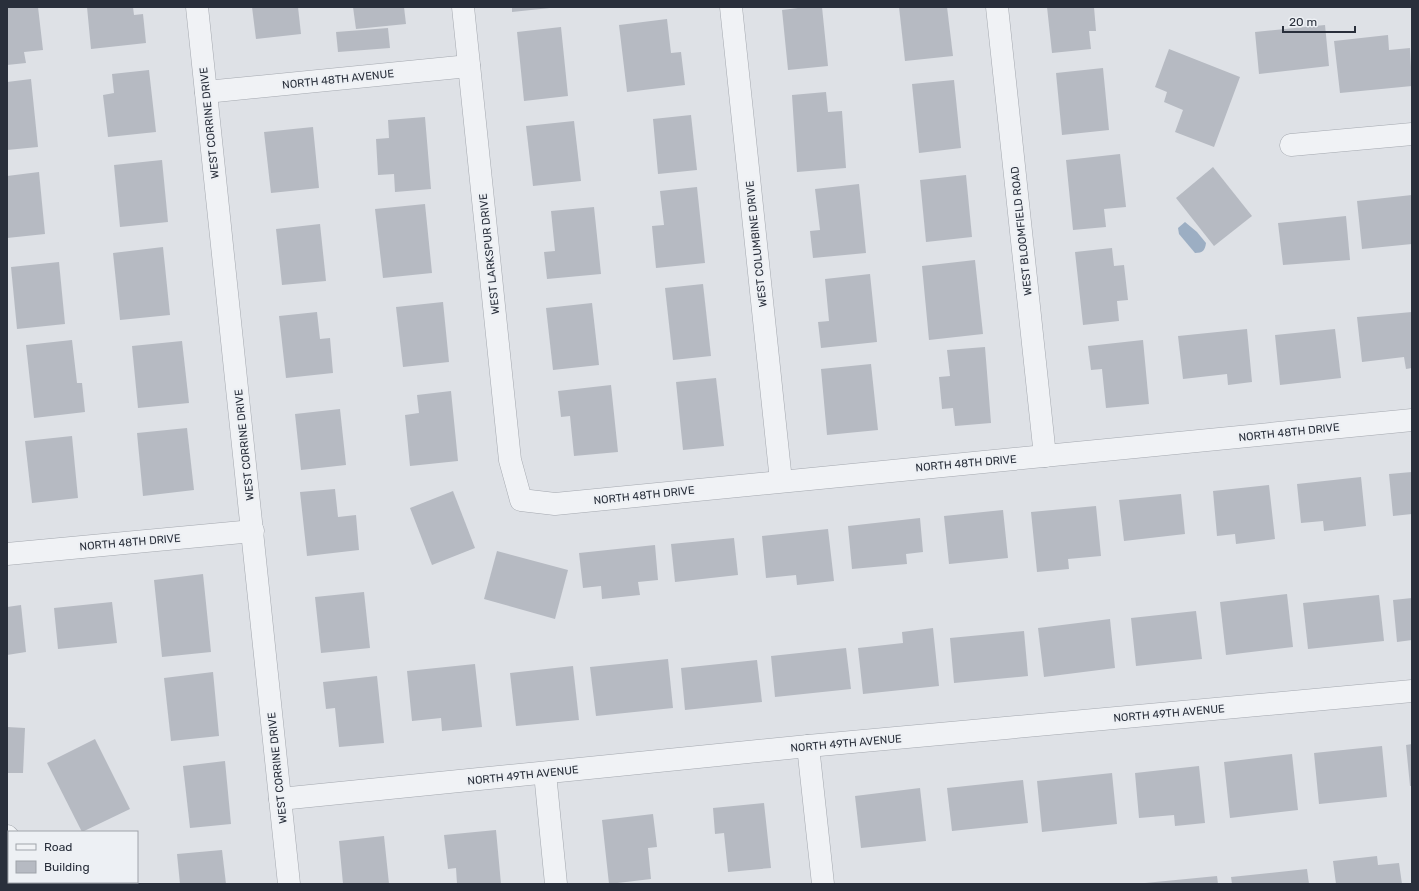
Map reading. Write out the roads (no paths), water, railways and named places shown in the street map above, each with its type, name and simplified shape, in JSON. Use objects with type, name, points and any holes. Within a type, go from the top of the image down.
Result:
[{"type":"street","name":"WEST CORRINE DRIVE","points":[[197,7],[289,884]]},
{"type":"street","name":"WEST LARKSPUR DRIVE","points":[[463,7],[510,460],[521,500]]},
{"type":"street","name":"WEST COLUMBINE DRIVE","points":[[731,7],[781,481]]},
{"type":"street","name":"WEST BLOOMFIELD ROAD","points":[[997,7],[1045,456]]},
{"type":"street","name":"NORTH 48TH AVENUE","points":[[206,92],[469,66]]},
{"type":"street","points":[[1291,145],[1412,134]]},
{"type":"street","name":"NORTH 48TH DRIVE","points":[[521,500],[555,504],[1412,420]]},
{"type":"street","name":"NORTH 48TH DRIVE","points":[[7,554],[253,531]]},
{"type":"street","name":"NORTH 49TH AVENUE","points":[[280,799],[808,746],[1412,691]]},
{"type":"street","points":[[808,746],[823,884]]},
{"type":"street","points":[[544,773],[556,884]]},
{"type":"water","points":[[1185,222],[1197,232],[1206,243],[1202,252],[1195,253],[1179,234],[1178,228]]}]
